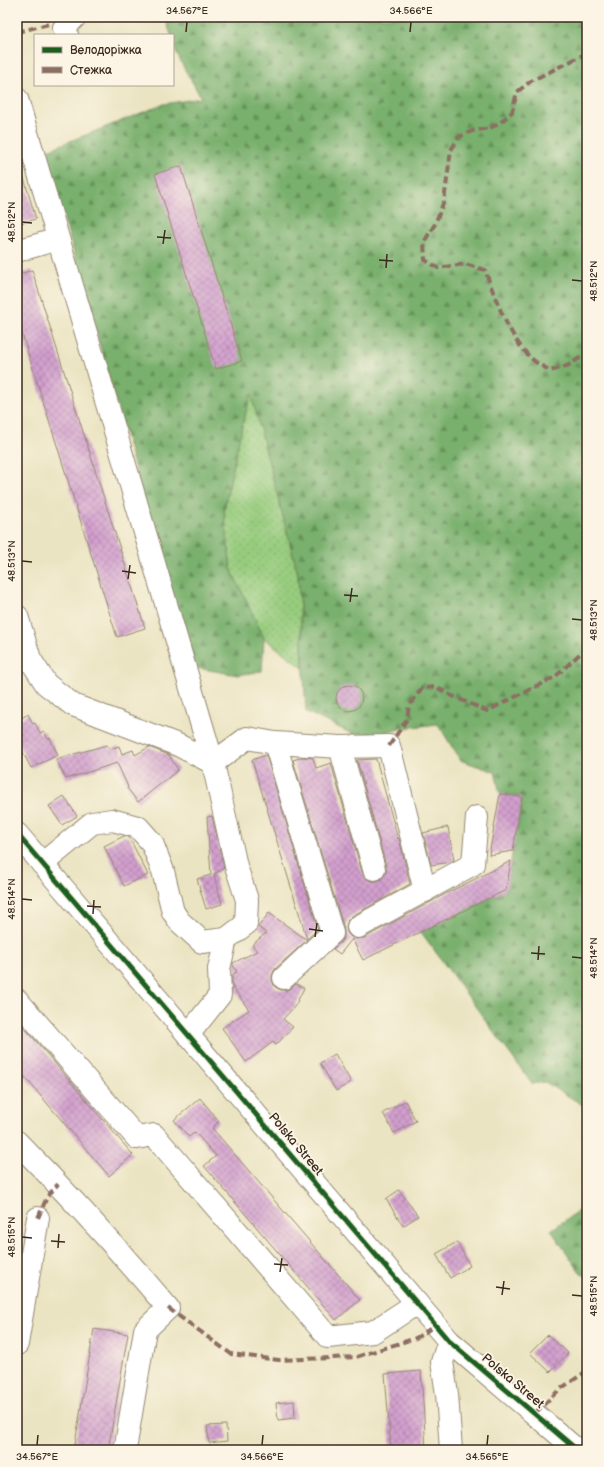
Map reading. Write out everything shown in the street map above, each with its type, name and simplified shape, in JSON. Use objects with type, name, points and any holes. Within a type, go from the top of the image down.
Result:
[{"type":"street","points":[[67,34],[64,28],[75,17]]},
{"type":"street","points":[[17,99],[20,124],[58,239],[212,764],[236,866],[247,900],[246,924],[226,939],[202,942],[180,922],[173,912],[163,871],[152,843],[138,827],[112,820],[92,823],[42,864]]},
{"type":"street","points":[[17,251],[58,239]]},
{"type":"street","points":[[17,616],[30,659],[46,684],[73,705],[178,745],[212,764]]},
{"type":"street","points":[[212,764],[247,738],[275,743],[340,747],[389,746],[425,891]]},
{"type":"street","points":[[275,743],[332,933],[284,978]]},
{"type":"street","points":[[340,747],[374,869]]},
{"type":"street","points":[[358,927],[473,864],[477,817]]},
{"type":"street","name":"Polska Street","points":[[17,834],[449,1341],[577,1450]]},
{"type":"street","points":[[188,1035],[220,995],[219,969],[226,939]]},
{"type":"street","points":[[17,1000],[137,1138],[154,1135],[328,1337],[373,1332],[417,1303]]},
{"type":"street","points":[[17,1142],[130,1263],[168,1308],[145,1330],[124,1450]]},
{"type":"street","points":[[17,1344],[38,1218]]},
{"type":"street","points":[[449,1341],[442,1362],[447,1394],[451,1450]]},
{"type":"green space","points":[[165,17],[587,17],[587,1109],[545,1082],[532,1084],[421,932],[506,890],[522,797],[500,794],[495,772],[460,760],[438,724],[396,729],[365,740],[306,712],[298,574],[251,394],[242,426],[224,509],[231,569],[264,638],[262,671],[238,675],[191,667],[45,151],[164,104],[201,98],[179,59],[174,43],[174,34],[171,34]]},
{"type":"green space","points":[[251,393],[298,574],[303,668],[264,638],[231,569],[224,509],[242,426]]},
{"type":"green space","points":[[587,1205],[587,1277],[580,1272],[551,1230]]},
{"type":"building","points":[[181,166],[242,361],[216,369],[155,174]]},
{"type":"building","points":[[21,168],[36,219],[17,224],[17,169]]},
{"type":"building","points":[[32,270],[145,628],[117,637],[17,318],[17,275]]},
{"type":"building","points":[[349,685],[358,689],[362,698],[358,707],[349,711],[340,707],[336,698],[340,689]]},
{"type":"building","points":[[28,714],[40,733],[44,731],[48,739],[50,738],[58,755],[31,768],[17,741],[17,721]]},
{"type":"building","points":[[107,745],[110,749],[119,746],[122,754],[133,750],[135,755],[149,747],[169,755],[178,770],[138,802],[127,788],[128,787],[117,763],[66,779],[56,759]]},
{"type":"building","points":[[266,755],[318,929],[307,939],[252,760]]},
{"type":"building","points":[[303,757],[313,758],[316,768],[331,763],[362,872],[366,878],[371,881],[378,881],[386,872],[386,866],[357,760],[376,759],[398,839],[399,838],[410,884],[352,916],[348,920],[346,926],[347,933],[351,937],[357,939],[364,938],[447,893],[511,861],[506,890],[363,960],[352,939],[340,954],[333,949],[344,937],[344,929],[293,760]]},
{"type":"building","points":[[500,794],[522,797],[513,851],[489,855]]},
{"type":"building","points":[[64,796],[77,816],[62,825],[49,806]]},
{"type":"building","points":[[212,816],[224,868],[214,874],[222,904],[206,909],[197,879],[211,875],[207,817]]},
{"type":"building","points":[[448,827],[454,860],[451,862],[431,865],[423,833]]},
{"type":"building","points":[[124,836],[129,837],[148,875],[124,886],[104,846]]},
{"type":"building","points":[[269,913],[307,940],[275,969],[272,975],[272,981],[275,987],[281,990],[287,990],[296,984],[304,988],[295,1006],[283,1019],[293,1027],[276,1045],[273,1042],[246,1062],[222,1028],[249,1010],[232,986],[232,975],[237,972],[233,963],[257,951],[252,945],[266,933],[258,927]]},
{"type":"building","points":[[17,1019],[133,1155],[109,1176],[17,1068]]},
{"type":"building","points":[[335,1054],[351,1082],[336,1091],[320,1063]]},
{"type":"building","points":[[200,1098],[219,1121],[212,1128],[360,1300],[336,1320],[204,1166],[216,1156],[195,1132],[189,1137],[174,1120]]},
{"type":"building","points":[[405,1101],[416,1121],[394,1133],[383,1113]]},
{"type":"building","points":[[399,1190],[418,1216],[403,1226],[386,1199]]},
{"type":"building","points":[[457,1242],[470,1266],[450,1278],[436,1254]]},
{"type":"building","points":[[94,1329],[128,1334],[108,1450],[74,1450]]},
{"type":"building","points":[[548,1335],[568,1353],[550,1372],[530,1353]]},
{"type":"building","points":[[421,1371],[426,1450],[391,1450],[385,1374]]},
{"type":"building","points":[[294,1401],[295,1418],[278,1420],[276,1403]]},
{"type":"building","points":[[226,1425],[227,1441],[209,1443],[207,1426]]},
{"type":"marked path","points":[[17,32],[49,24]]},
{"type":"marked path","points":[[587,53],[531,81],[517,92],[512,112],[500,123],[490,128],[472,131],[459,137],[451,150],[444,201],[435,224],[424,242],[425,260],[438,268],[465,264],[485,270],[510,330],[524,350],[536,362],[550,371],[567,366],[587,354]]},
{"type":"marked path","points":[[389,746],[407,719],[409,706],[422,688],[436,687],[450,695],[487,711],[555,677],[587,647]]},
{"type":"marked path","points":[[38,1218],[47,1197],[58,1184]]},
{"type":"marked path","points":[[168,1308],[231,1354],[279,1360],[356,1357],[416,1338],[436,1325]]},
{"type":"marked path","points":[[535,1413],[560,1389],[587,1371]]},
{"type":"cycle path","points":[[17,834],[449,1341],[577,1450]]}]
